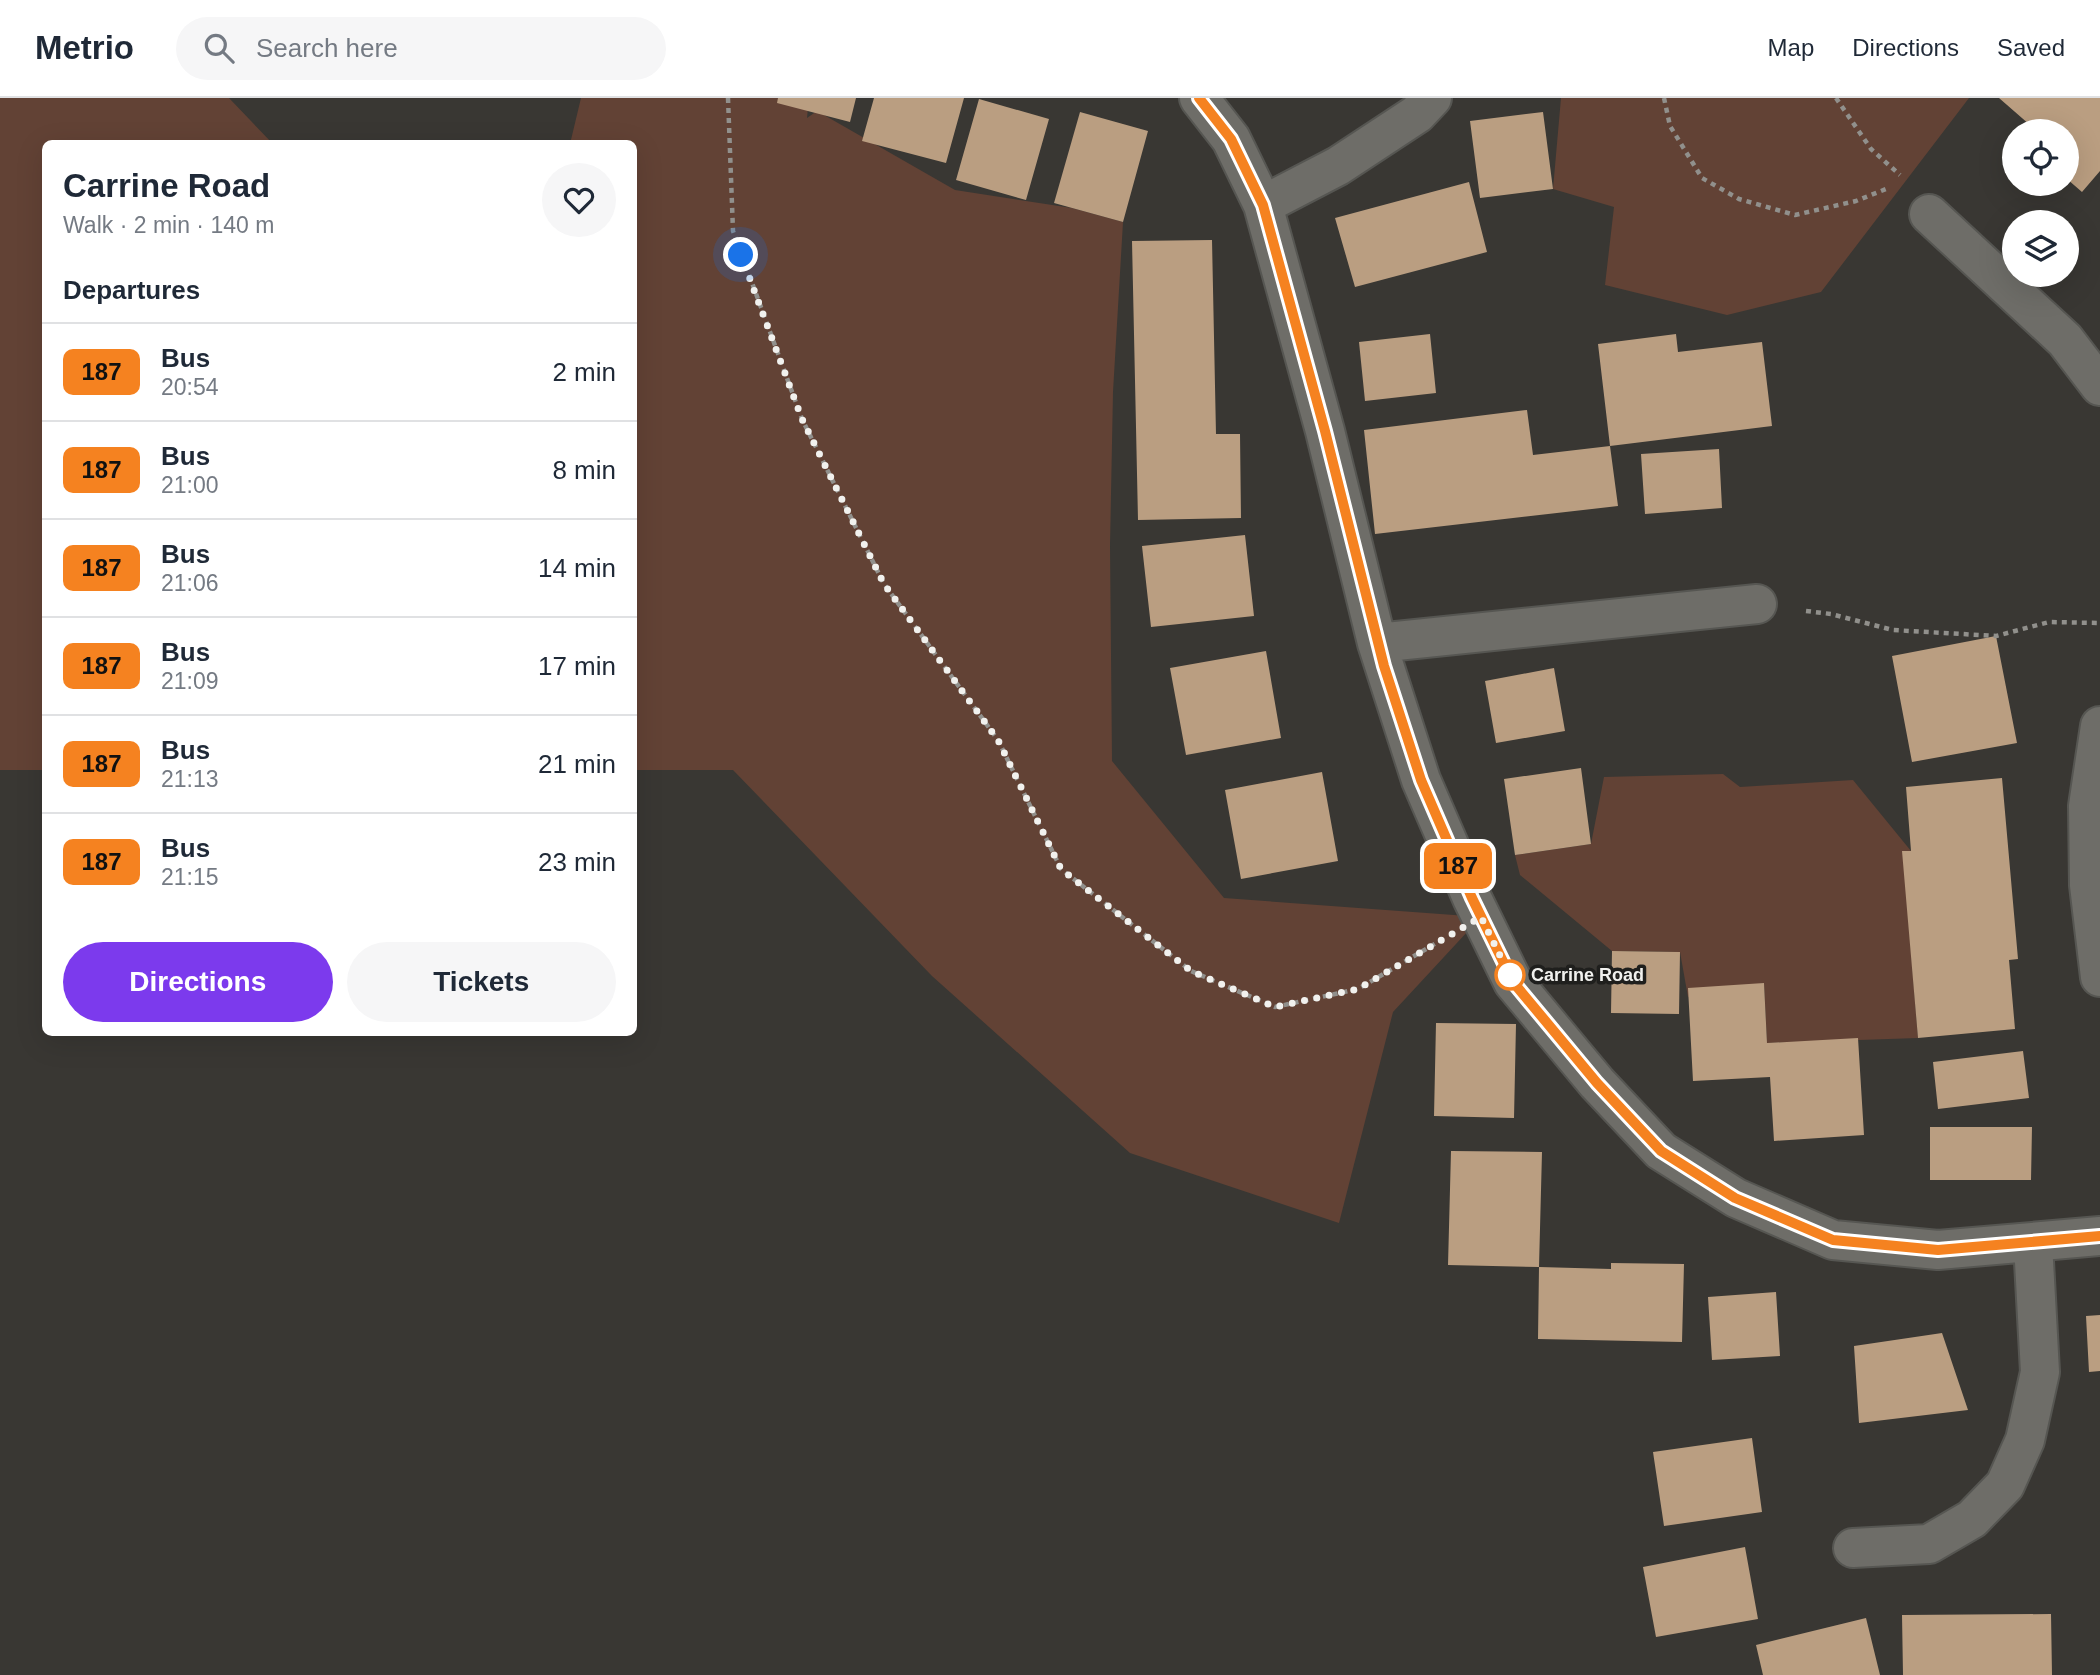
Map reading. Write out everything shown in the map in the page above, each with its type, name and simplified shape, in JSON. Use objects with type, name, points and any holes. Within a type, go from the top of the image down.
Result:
[{"type":"street","points":[[1199,98],[1231,139],[1263,205],[1325,431],[1377,643],[1421,780],[1481,917],[1513,982],[1597,1083],[1661,1151],[1735,1198],[1833,1240],[1938,1250],[2100,1236]]},
{"type":"street","points":[[1263,205],[1338,166],[1417,114],[1432,98]]},
{"type":"street","points":[[1929,214],[2065,340],[2100,386]]},
{"type":"street","points":[[1377,643],[1757,604]]},
{"type":"street","points":[[2100,726],[2088,806],[2089,886],[2100,977]]},
{"type":"street","points":[[1853,1548],[1929,1545],[1972,1519],[2005,1485],[2025,1440],[2040,1373],[2033,1243]]},
{"type":"path","points":[[728,98],[733,231],[802,419],[884,584],[998,740],[1061,869],[1191,971],[1275,1007],[1358,989],[1481,917]]},
{"type":"path","points":[[1664,98],[1670,126],[1702,178],[1739,199],[1795,215],[1856,201],[1906,180]]},
{"type":"path","points":[[1836,98],[1871,149],[1906,180],[1929,214]]},
{"type":"path","points":[[1757,604],[1831,614],[1894,630],[1996,636],[2049,622],[2100,623]]},
{"type":"shaded area","points":[[0,98],[229,98],[269,140],[42,140],[42,770],[0,770]]},
{"type":"shaded area","points":[[581,98],[809,98],[807,118],[817,111],[955,190],[1072,208],[1123,222],[1113,392],[1110,546],[1112,761],[1224,898],[1481,917],[1393,1012],[1339,1223],[1130,1153],[932,976],[733,770],[637,770],[637,140],[571,140]]},
{"type":"shaded area","points":[[1561,98],[1969,98],[1821,292],[1727,315],[1605,285],[1614,207],[1553,189]]},
{"type":"shaded area","points":[[1723,774],[1740,787],[1853,780],[1911,851],[1903,851],[1918,1038],[1767,1043],[1764,983],[1688,997],[1680,952],[1612,951],[1520,875],[1515,855],[1591,844],[1604,777]]},
{"type":"building","points":[[778,98],[856,98],[850,122],[777,103]]},
{"type":"building","points":[[874,98],[964,98],[946,163],[862,141]]},
{"type":"building","points":[[1999,98],[2100,98],[2100,171],[2082,192],[2079,189],[2079,119],[2023,119]]},
{"type":"building","points":[[979,99],[1049,119],[1026,200],[956,180]]},
{"type":"building","points":[[1080,112],[1148,131],[1123,222],[1054,203]]},
{"type":"building","points":[[1543,112],[1553,189],[1480,198],[1470,121]]},
{"type":"building","points":[[1469,182],[1487,252],[1355,287],[1335,218]]},
{"type":"building","points":[[1212,240],[1216,434],[1240,434],[1241,518],[1138,520],[1132,241]]},
{"type":"building","points":[[1430,334],[1436,393],[1365,401],[1359,342]]},
{"type":"building","points":[[1676,334],[1678,352],[1762,342],[1772,426],[1610,446],[1598,344]]},
{"type":"building","points":[[1527,410],[1533,455],[1610,446],[1618,506],[1375,534],[1364,430]]},
{"type":"building","points":[[1719,449],[1722,508],[1645,514],[1641,454]]},
{"type":"building","points":[[1245,535],[1254,616],[1151,627],[1142,546]]},
{"type":"building","points":[[1996,636],[2017,743],[1912,762],[1892,656]]},
{"type":"building","points":[[1266,651],[1281,738],[1186,755],[1170,668]]},
{"type":"building","points":[[1554,668],[1565,731],[1496,743],[1485,681]]},
{"type":"building","points":[[1581,768],[1591,844],[1515,855],[1504,779]]},
{"type":"building","points":[[1322,772],[1338,861],[1241,879],[1225,790]]},
{"type":"building","points":[[2002,778],[2018,959],[2009,960],[2015,1029],[1918,1038],[1902,851],[1911,851],[1906,787]]},
{"type":"building","points":[[1612,951],[1680,952],[1679,1014],[1611,1013]]},
{"type":"building","points":[[1764,983],[1767,1043],[1858,1038],[1864,1135],[1774,1141],[1770,1077],[1693,1081],[1688,988]]},
{"type":"building","points":[[1436,1023],[1516,1024],[1514,1118],[1434,1116]]},
{"type":"building","points":[[2023,1051],[2029,1098],[1938,1109],[1933,1062]]},
{"type":"building","points":[[1930,1127],[2032,1127],[2031,1180],[1930,1180]]},
{"type":"building","points":[[1451,1151],[1542,1152],[1539,1267],[1448,1265]]},
{"type":"building","points":[[1611,1263],[1684,1264],[1682,1342],[1538,1339],[1539,1267],[1611,1269]]},
{"type":"building","points":[[1776,1292],[1780,1356],[1712,1360],[1708,1297]]},
{"type":"building","points":[[2100,1315],[2100,1371],[2089,1372],[2086,1316]]},
{"type":"building","points":[[1942,1333],[1968,1410],[1859,1423],[1854,1346]]},
{"type":"building","points":[[1752,1438],[1762,1512],[1664,1526],[1653,1452]]},
{"type":"building","points":[[1745,1547],[1758,1619],[1656,1637],[1643,1567]]},
{"type":"building","points":[[2051,1614],[2052,1675],[1903,1675],[1902,1615]]},
{"type":"building","points":[[1866,1618],[1880,1675],[1763,1675],[1756,1645]]},
{"type":"bus line","name":"187","points":[[1199,98],[1231,139],[1263,205],[1325,431],[1384,666],[1421,780],[1472,898],[1513,982],[1597,1083],[1661,1151],[1735,1198],[1833,1240],[1938,1250],[2100,1236]]},
{"type":"place","name":"Carrine Road","points":[[1510,975]]},
{"type":"route","points":[[741,255],[802,419],[884,584],[998,740],[1061,869],[1191,971],[1275,1007],[1358,989],[1481,917],[1513,982],[1510,975]]}]
